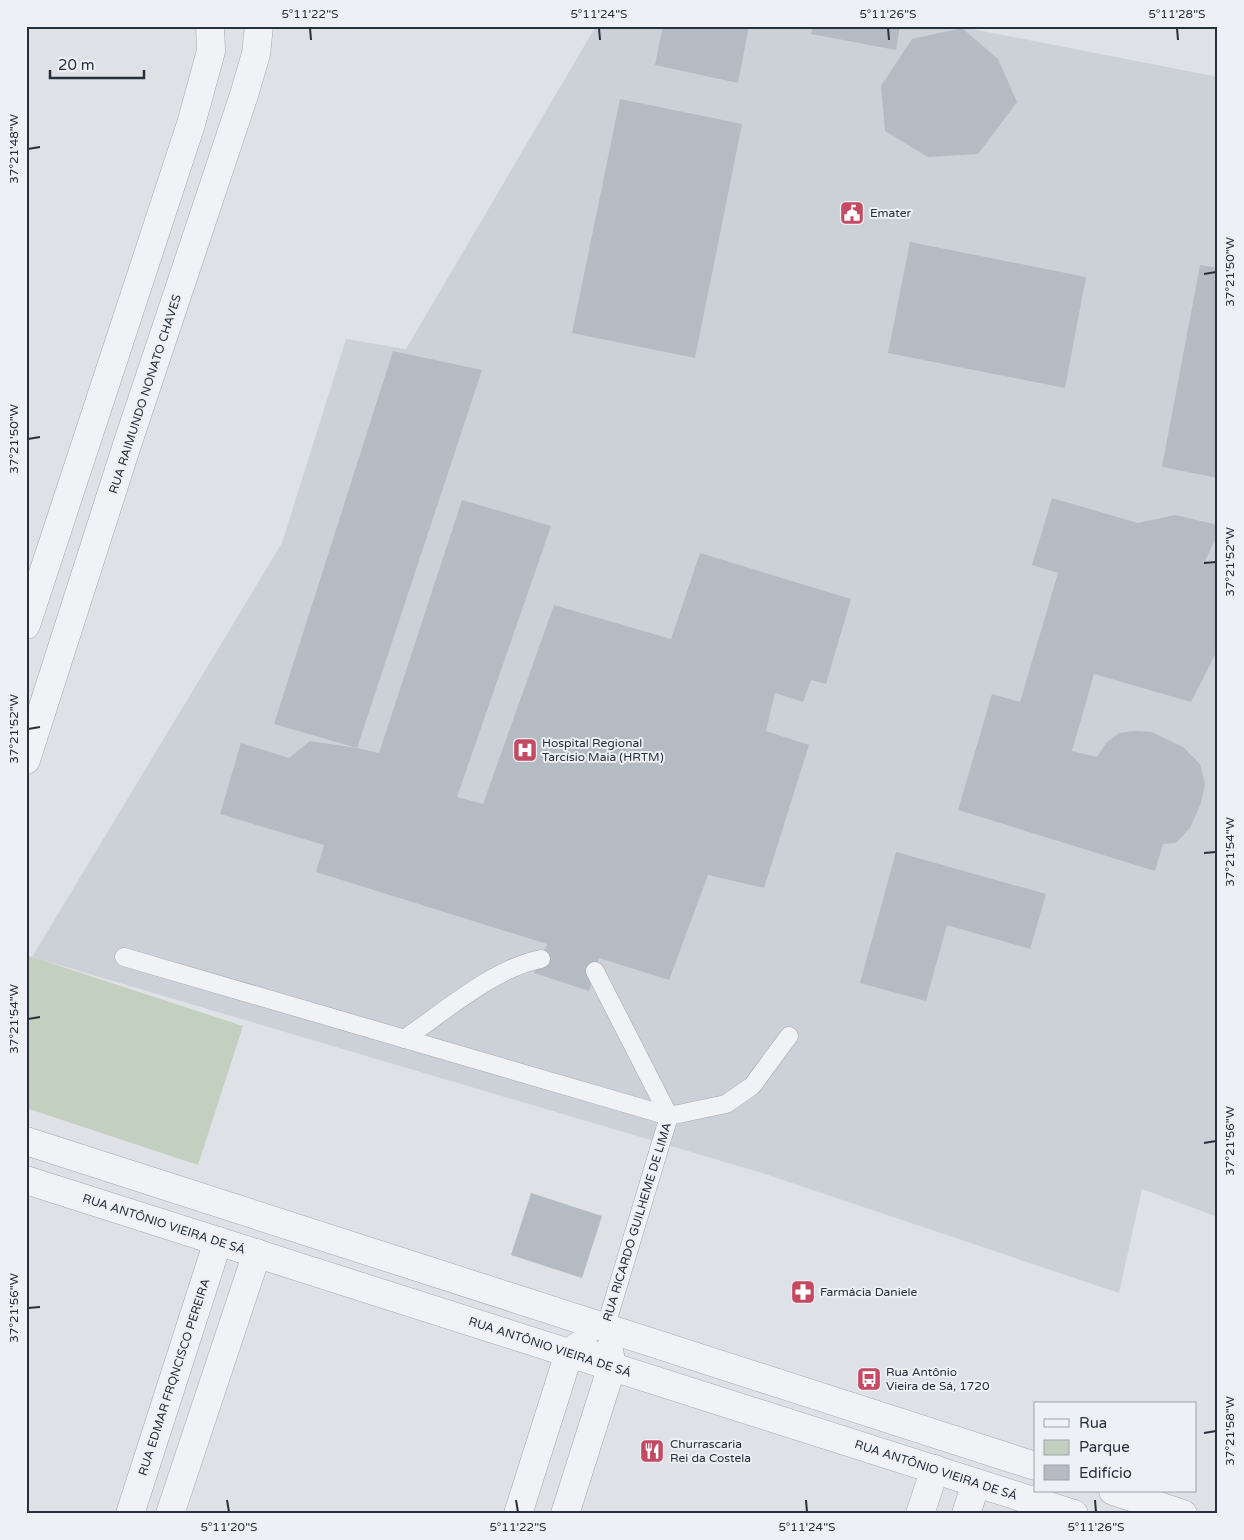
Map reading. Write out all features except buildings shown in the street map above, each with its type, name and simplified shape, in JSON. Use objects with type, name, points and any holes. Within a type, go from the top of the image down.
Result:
[{"type":"street","points":[[26,625],[191,124],[210,51],[210,26]]},
{"type":"street","name":"RUA RAIMUNDO NONATO CHAVES","points":[[26,760],[127,445],[244,94],[256,54],[259,26]]},
{"type":"street","points":[[90,432],[127,445]]},
{"type":"street","points":[[26,1141],[1034,1466]]},
{"type":"street","name":"RUA ANTÔNIO VIEIRA DE SÁ","points":[[26,1180],[1074,1514]]},
{"type":"street","name":"RUA EDMAR FRQNCISCO PEREIRA","points":[[130,1514],[218,1241]]},
{"type":"street","points":[[170,1514],[257,1254]]},
{"type":"street","name":"RUA RICARDO GUILHEME DE LIMA","points":[[565,1514],[612,1366],[605,1329],[569,1353]]},
{"type":"street","points":[[518,1514],[569,1353]]},
{"type":"street","points":[[920,1514],[935,1469]]},
{"type":"street","points":[[966,1514],[976,1483]]},
{"type":"street","points":[[1115,1492],[1183,1514]]},
{"type":"lane","points":[[124,957],[669,1116],[726,1104],[752,1086],[789,1036]]},
{"type":"lane","points":[[404,1039],[503,971],[523,962],[540,958]]},
{"type":"lane","points":[[595,971],[669,1116]]},
{"type":"lane","name":"RUA RICARDO GUILHEME DE LIMA","points":[[605,1329],[669,1116]]},
{"type":"shaded area","points":[[596,26],[957,26],[1218,77],[1218,1217],[1142,1189],[1119,1293],[762,1173],[32,957],[282,543],[346,339],[406,349]]},
{"type":"green space","points":[[26,955],[243,1026],[198,1165],[26,1108]]},
{"type":"place","name":"Emater","points":[[852,213]]},
{"type":"place","name":"Hospital Regional Tarcísio Maia (HRTM)","points":[[525,750]]},
{"type":"place","name":"Farmácia Daniele","points":[[803,1292]]},
{"type":"place","name":"Rua Antônio Vieira de Sá, 1720","points":[[869,1379]]},
{"type":"place","name":"Churrascaria Rei da Costela","points":[[652,1451]]}]
